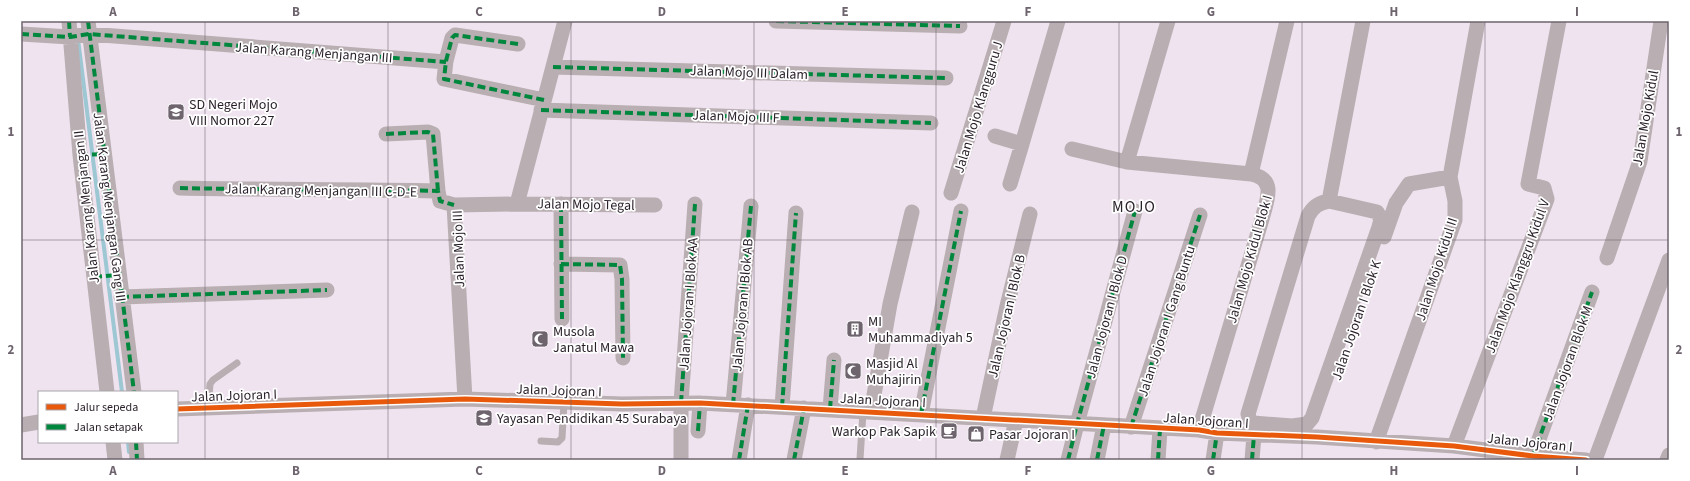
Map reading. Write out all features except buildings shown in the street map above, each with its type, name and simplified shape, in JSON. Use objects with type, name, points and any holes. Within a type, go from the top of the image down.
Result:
[{"type":"street","name":"Jalan Karang Menjangan II","points":[[69,21],[81,33],[82,155],[97,277],[98,322],[107,391]]},
{"type":"street","points":[[517,204],[565,21]]},
{"type":"street","points":[[776,21],[960,26]]},
{"type":"street","name":"Jalan Mojo Klangguru J","points":[[952,193],[1004,21]]},
{"type":"street","points":[[1010,184],[1058,21]]},
{"type":"street","points":[[1127,162],[1168,21]]},
{"type":"street","points":[[1251,174],[1287,21]]},
{"type":"street","points":[[1329,201],[1364,21]]},
{"type":"street","name":"Jalan Mojo Kidul II","points":[[1376,442],[1455,220],[1455,202],[1450,177],[1478,21]]},
{"type":"street","name":"Jalan Mojo Klanggru Kidul V","points":[[1454,446],[1547,199],[1544,188],[1528,184],[1559,21]]},
{"type":"street","name":"Jalan Mojo Kidul","points":[[1607,258],[1640,162],[1661,21]]},
{"type":"street","name":"Jalan Karang Menjangan III","points":[[21,34],[81,33],[446,62]]},
{"type":"street","name":"Jalan Karang Menjangan Gang III","points":[[81,33],[102,154],[117,275],[134,391]]},
{"type":"street","points":[[446,62],[452,38],[456,35],[518,44]]},
{"type":"street","name":"Jalan Mojo III F","points":[[446,62],[445,80],[543,105],[931,123]]},
{"type":"street","name":"Jalan Mojo III Dalam","points":[[553,67],[946,78]]},
{"type":"street","points":[[386,134],[428,132],[433,134],[438,191]]},
{"type":"street","points":[[995,136],[1022,144]]},
{"type":"street","name":"Jalan Mojo Kidul Blok I","points":[[1072,149],[1127,162],[1251,174],[1262,177],[1268,186],[1268,198],[1199,430]]},
{"type":"street","points":[[82,155],[102,154]]},
{"type":"street","name":"Jalan Jojoran I Blok K","points":[[1317,437],[1396,203],[1409,184],[1450,177]]},
{"type":"street","name":"Jalan Karang Menjangan III C-D-E","points":[[180,188],[438,191],[440,202],[454,205]]},
{"type":"street","points":[[1329,201],[1377,212],[1380,215],[1381,221],[1312,418],[1307,424],[1292,426],[1253,423],[1250,421],[1248,416],[1250,408],[1308,216],[1312,209],[1317,205],[1329,201]]},
{"type":"street","name":"Jalan Mojo Tegal","points":[[517,204],[655,206]]},
{"type":"street","name":"Jalan Mojo III","points":[[465,399],[454,205],[517,204]]},
{"type":"street","points":[[561,204],[562,319]]},
{"type":"street","name":"Jalan Jojoran I Blok AA","points":[[681,460],[681,403],[695,204]]},
{"type":"street","name":"Jalan Jojoran I Blok AB","points":[[733,405],[751,206]]},
{"type":"street","points":[[921,414],[961,211]]},
{"type":"street","name":"Jalan Jojoran I Blok D","points":[[1068,460],[1135,211]]},
{"type":"street","points":[[867,411],[912,212]]},
{"type":"street","points":[[782,407],[796,213]]},
{"type":"street","name":"Jalan Jojoran I Blok B","points":[[983,418],[1007,306],[1030,214]]},
{"type":"street","name":"Jalan Jojoran I Gang Buntu","points":[[1131,427],[1200,215]]},
{"type":"street","points":[[1595,460],[1669,260]]},
{"type":"street","points":[[561,264],[620,265],[622,273],[623,358]]},
{"type":"street","points":[[97,277],[117,275]]},
{"type":"street","points":[[121,297],[327,290]]},
{"type":"street","name":"Jalan Jojoran Blok M","points":[[1533,456],[1592,292]]},
{"type":"street","points":[[830,409],[834,360]]},
{"type":"street","name":"Jalan Jojoran I","points":[[178,409],[465,399],[564,402],[700,403],[1199,430],[1217,433],[1317,437],[1454,446],[1533,456],[1586,460]]},
{"type":"street","points":[[698,430],[700,403]]},
{"type":"street","points":[[739,460],[748,405]]},
{"type":"street","points":[[794,460],[804,408]]},
{"type":"street","points":[[1007,460],[1016,420]]},
{"type":"street","points":[[21,425],[38,422]]},
{"type":"street","points":[[1097,460],[1104,425]]},
{"type":"street","points":[[1158,460],[1160,429]]},
{"type":"street","points":[[1213,460],[1217,433]]},
{"type":"street","points":[[1252,460],[1254,435]]},
{"type":"street","points":[[113,443],[115,460]]},
{"type":"street","points":[[136,443],[137,460]]},
{"type":"street","points":[[1668,460],[1669,455]]},
{"type":"lane","points":[[208,408],[210,384],[213,380],[237,363]]},
{"type":"lane","points":[[541,441],[558,442],[562,438],[564,402]]},
{"type":"lane","points":[[860,459],[867,411]]},
{"type":"waterway","points":[[78,39],[122,391]]},
{"type":"waterway","points":[[128,443],[129,452]]},
{"type":"marked path","points":[[69,21],[70,37]]},
{"type":"marked path","points":[[88,21],[134,391]]},
{"type":"marked path","points":[[776,21],[960,26]]},
{"type":"marked path","points":[[21,34],[70,37],[89,34],[446,62]]},
{"type":"marked path","points":[[518,44],[455,35],[452,38],[446,61],[444,79],[544,100]]},
{"type":"marked path","points":[[553,67],[946,78]]},
{"type":"marked path","points":[[541,110],[931,123]]},
{"type":"marked path","points":[[386,134],[428,132],[433,134],[438,191]]},
{"type":"marked path","points":[[80,155],[103,154]]},
{"type":"marked path","points":[[180,188],[438,191],[440,201],[454,205]]},
{"type":"marked path","points":[[561,204],[562,319]]},
{"type":"marked path","points":[[681,403],[695,204]]},
{"type":"marked path","points":[[733,405],[751,206]]},
{"type":"marked path","points":[[921,414],[961,211]]},
{"type":"marked path","points":[[1068,460],[1135,211]]},
{"type":"marked path","points":[[782,407],[796,213]]},
{"type":"marked path","points":[[1131,427],[1200,215]]},
{"type":"marked path","points":[[561,264],[620,265],[622,279],[623,358]]},
{"type":"marked path","points":[[94,277],[118,275]]},
{"type":"marked path","points":[[121,297],[327,290]]},
{"type":"marked path","points":[[1533,456],[1592,292]]},
{"type":"marked path","points":[[830,409],[834,360]]},
{"type":"marked path","points":[[698,431],[700,403]]},
{"type":"marked path","points":[[739,460],[748,405]]},
{"type":"marked path","points":[[794,460],[804,408]]},
{"type":"marked path","points":[[1097,460],[1104,425]]},
{"type":"marked path","points":[[1158,460],[1160,429]]},
{"type":"marked path","points":[[1213,460],[1217,433]]},
{"type":"marked path","points":[[1252,460],[1254,435]]},
{"type":"marked path","points":[[136,443],[137,460]]},
{"type":"cycle path","points":[[178,409],[465,399],[622,404],[700,403],[1199,430],[1217,433],[1317,437],[1454,446],[1533,456],[1586,460]]},
{"type":"place","name":"SD Negeri Mojo VIII Nomor 227","points":[[176,112]]},
{"type":"place","name":"MI Muhammadiyah 5","points":[[855,329]]},
{"type":"place","name":"Musola Janatul Mawa","points":[[540,339]]},
{"type":"place","name":"Masjid Al Muhajirin","points":[[853,371]]},
{"type":"place","name":"Yayasan Pendidikan 45 Surabaya","points":[[484,418]]},
{"type":"place","name":"Warkop Pak Sapik","points":[[949,431]]},
{"type":"place","name":"Pasar Jojoran I","points":[[976,434]]},
{"type":"district","name":"MOJO","points":[[1134,206]]}]
